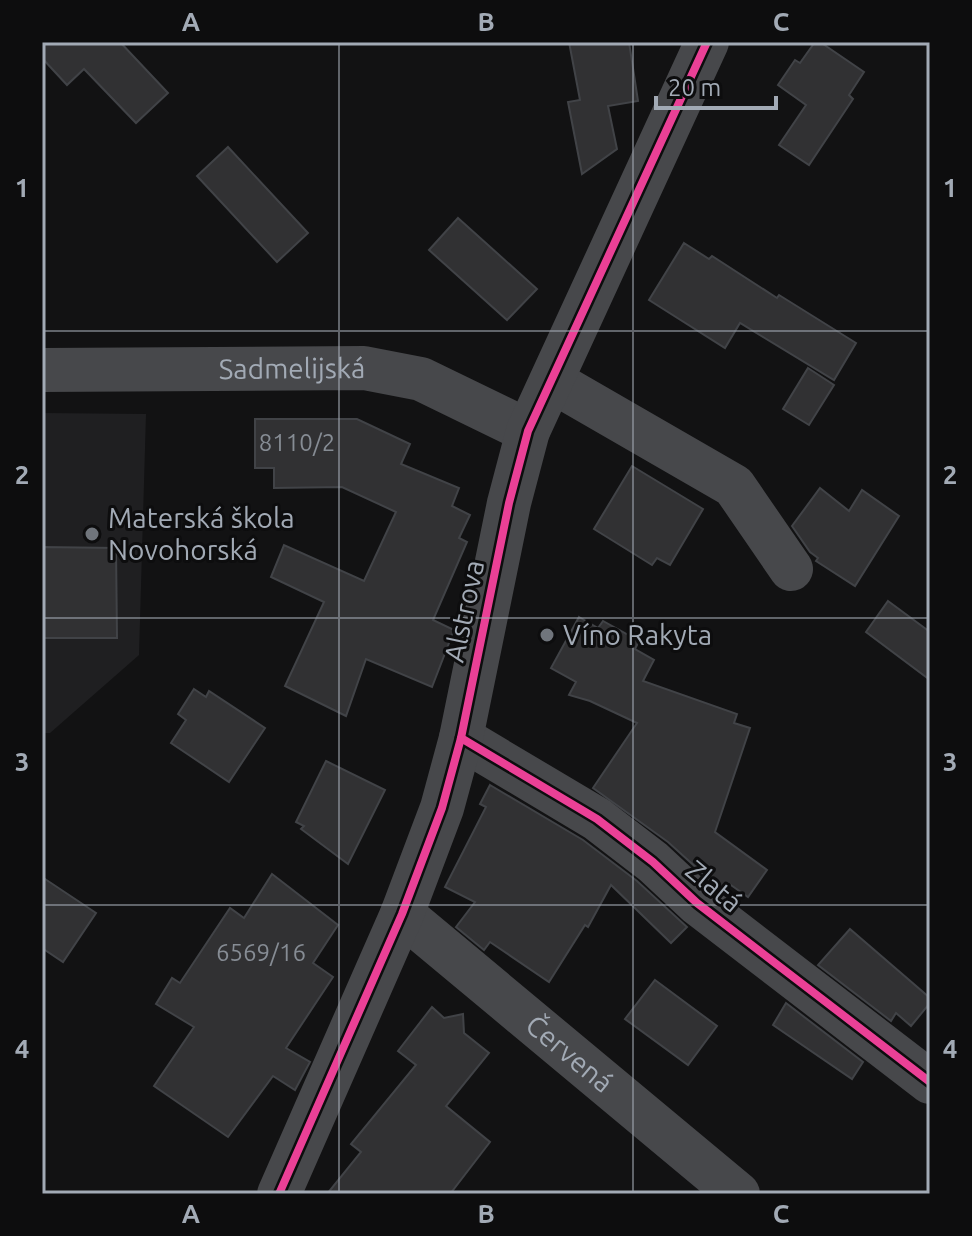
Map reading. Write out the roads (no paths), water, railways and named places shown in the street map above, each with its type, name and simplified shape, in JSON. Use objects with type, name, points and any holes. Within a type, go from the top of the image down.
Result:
[{"type":"street","name":"Alstrova","points":[[279,1194],[402,914],[442,808],[461,738],[509,503],[528,431],[707,42]]},
{"type":"street","name":"Sadmelijská","points":[[42,370],[364,368],[421,379],[528,431]]},
{"type":"street","points":[[552,381],[734,486],[791,569]]},
{"type":"street","name":"Zlatá","points":[[461,738],[597,819],[653,862],[697,903],[930,1082]]},
{"type":"street","name":"Červená","points":[[402,914],[738,1194]]},
{"type":"place","name":"Materská škola Novohorská","points":[[92,534]]},
{"type":"place","name":"Víno Rakyta","points":[[547,635]]}]
